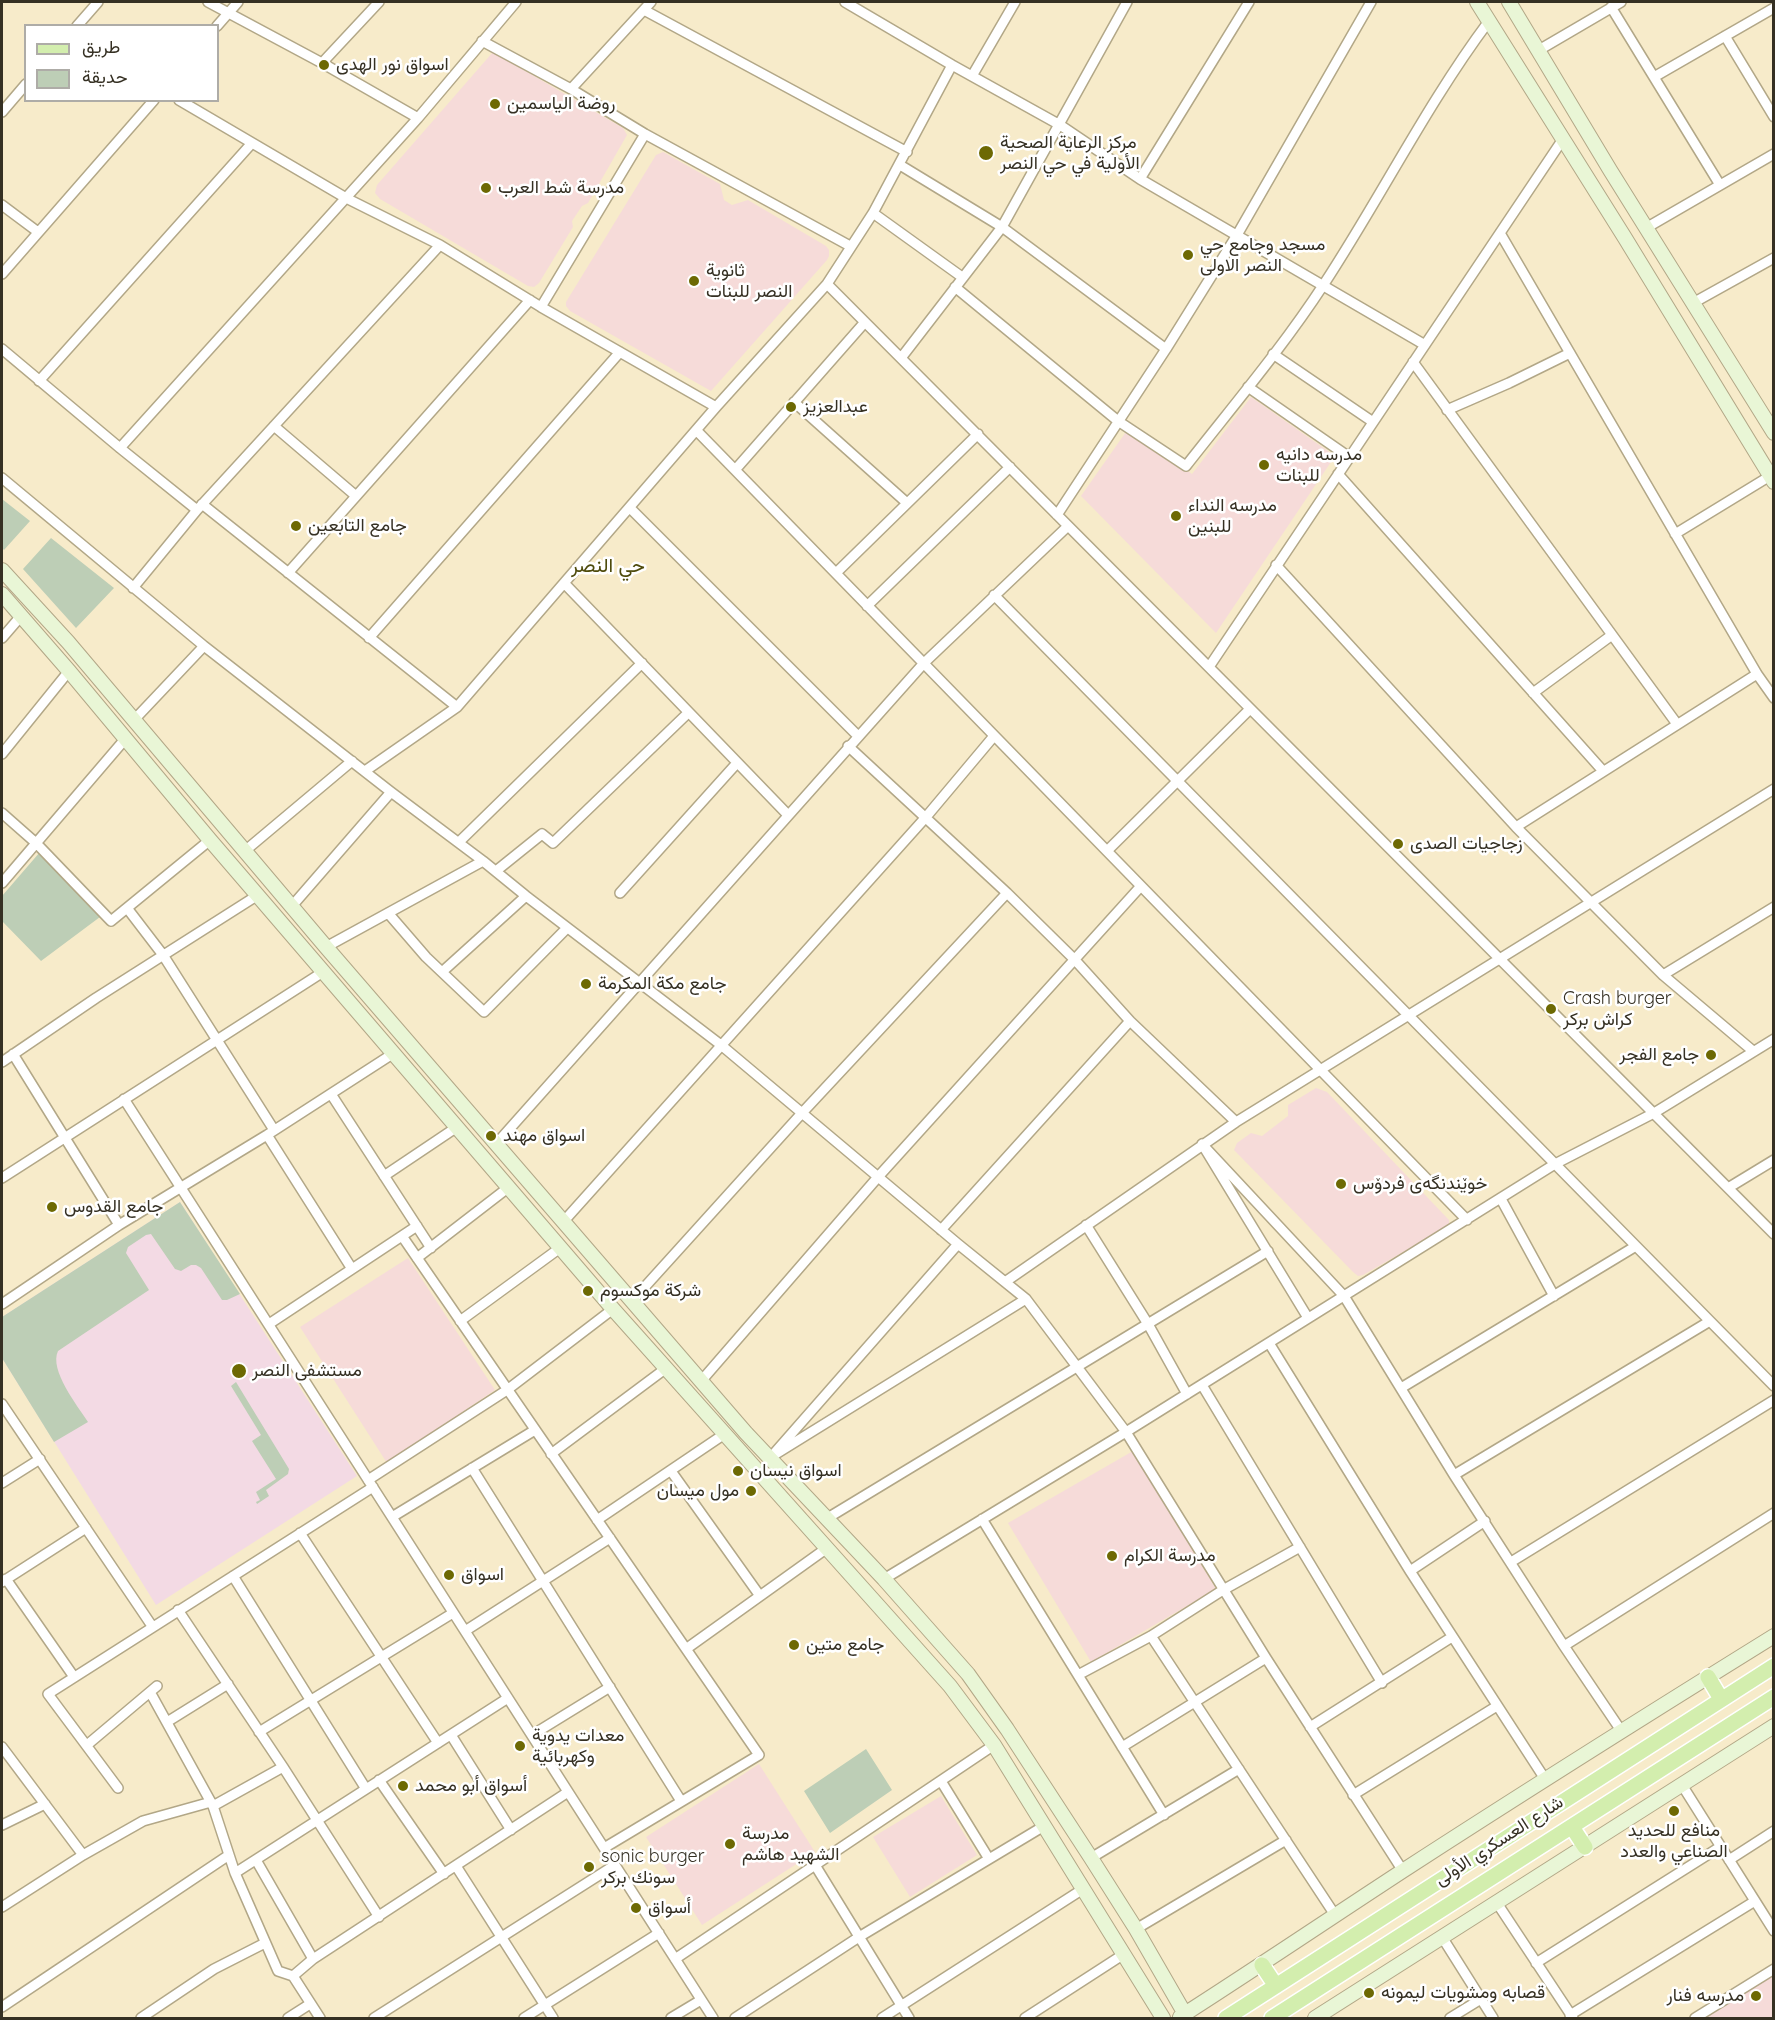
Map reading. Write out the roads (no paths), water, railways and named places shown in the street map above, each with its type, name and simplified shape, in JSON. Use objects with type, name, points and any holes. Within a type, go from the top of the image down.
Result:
[{"type":"main road","points":[[1477,2],[1772,479]]},
{"type":"main road","points":[[1509,2],[1773,433]]},
{"type":"main road","points":[[1590,183],[1610,170]]},
{"type":"main road","points":[[2,570],[68,642],[326,946],[746,1432],[884,1579],[968,1674],[1007,1729],[1136,1929],[1182,2016],[1545,1779],[1773,1636]]},
{"type":"main road","points":[[2,594],[613,1310],[950,1686],[994,1745],[1163,2019]]},
{"type":"main road","points":[[509,1187],[524,1175]]},
{"type":"main road","name":"شارع العسكري الأولى","points":[[1226,2019],[1773,1666]]},
{"type":"main road","points":[[1708,1677],[1721,1699]]},
{"type":"main road","name":"شارع العسكري الأولى","points":[[1272,2019],[1293,2013],[1572,1827],[1773,1697]]},
{"type":"main road","points":[[1315,2019],[1773,1726]]},
{"type":"main road","points":[[1572,1827],[1585,1847]]},
{"type":"main road","points":[[1134,1970],[1154,1960]]},
{"type":"main road","points":[[1262,1965],[1276,1986]]},
{"type":"street","points":[[79,24],[98,2]]},
{"type":"street","points":[[208,2],[418,118]]},
{"type":"street","points":[[219,24],[237,2]]},
{"type":"street","points":[[322,63],[379,2]]},
{"type":"street","points":[[120,448],[418,118],[516,2]]},
{"type":"street","points":[[571,89],[651,2]]},
{"type":"street","points":[[845,2],[1059,125],[1140,179],[1425,345]]},
{"type":"street","points":[[972,76],[1015,2]]},
{"type":"street","points":[[901,358],[1002,227],[1127,2]]},
{"type":"street","points":[[1140,179],[1249,2]]},
{"type":"street","points":[[1057,515],[1166,349],[1237,235],[1371,2]]},
{"type":"street","points":[[1539,50],[1621,2]]},
{"type":"street","points":[[1611,7],[1720,185]]},
{"type":"street","points":[[1654,77],[1773,8]]},
{"type":"street","points":[[644,10],[907,152]]},
{"type":"street","points":[[955,287],[1118,421],[1186,466],[1274,354],[1324,285],[1457,66],[1489,21]]},
{"type":"street","points":[[1725,36],[1773,117]]},
{"type":"street","points":[[482,41],[571,89],[645,134],[850,246]]},
{"type":"street","points":[[365,771],[457,707],[716,407],[827,284],[873,213],[952,65]]},
{"type":"street","points":[[2,112],[24,86]]},
{"type":"street","points":[[2,274],[152,102]]},
{"type":"street","points":[[182,102],[345,198],[440,245],[541,307],[716,407]]},
{"type":"street","points":[[541,307],[645,134]]},
{"type":"street","points":[[1209,667],[1563,139]]},
{"type":"street","points":[[39,381],[252,143]]},
{"type":"street","points":[[1646,228],[1773,154]]},
{"type":"street","points":[[900,165],[1002,227],[1166,349]]},
{"type":"street","points":[[2,205],[38,232]]},
{"type":"street","points":[[873,213],[962,276]]},
{"type":"street","points":[[1500,233],[1773,698]]},
{"type":"street","points":[[133,588],[200,507],[440,245]]},
{"type":"street","points":[[1693,303],[1773,258]]},
{"type":"street","points":[[827,284],[1773,1233]]},
{"type":"street","points":[[288,573],[530,300]]},
{"type":"street","points":[[735,470],[865,322]]},
{"type":"street","points":[[2,349],[120,448],[288,573],[457,707]]},
{"type":"street","points":[[369,638],[620,352]]},
{"type":"street","points":[[1448,410],[1570,353]]},
{"type":"street","points":[[1274,354],[1373,422]]},
{"type":"street","points":[[1413,362],[1677,724]]},
{"type":"street","points":[[1248,387],[1349,457]]},
{"type":"street","points":[[794,402],[908,503]]},
{"type":"street","points":[[274,426],[356,496]]},
{"type":"street","points":[[696,430],[1467,1220]]},
{"type":"street","points":[[836,573],[978,434]]},
{"type":"street","points":[[867,606],[1010,467]]},
{"type":"street","points":[[1338,474],[1603,771]]},
{"type":"street","points":[[2,478],[204,646],[721,1045],[957,1244],[1026,1299],[1126,1432],[1223,1590],[1403,1871]]},
{"type":"street","points":[[1675,534],[1772,479]]},
{"type":"street","points":[[630,508],[858,736]]},
{"type":"street","points":[[497,1143],[924,663],[1068,526]]},
{"type":"street","points":[[1276,565],[1516,827],[1663,975],[1754,1051]]},
{"type":"street","points":[[564,583],[788,815]]},
{"type":"street","points":[[994,595],[1773,1386]]},
{"type":"street","points":[[2,638],[21,616]]},
{"type":"street","points":[[1533,693],[1612,635]]},
{"type":"street","points":[[134,720],[204,646]]},
{"type":"street","points":[[459,842],[642,663]]},
{"type":"street","points":[[2,754],[69,671]]},
{"type":"street","points":[[1516,827],[1757,674]]},
{"type":"street","points":[[1107,851],[1250,709]]},
{"type":"street","points":[[496,871],[542,834],[553,843],[688,713]]},
{"type":"street","points":[[564,1221],[926,817],[994,736]]},
{"type":"street","points":[[2,883],[126,738]]},
{"type":"street","points":[[848,746],[1007,893],[1075,960],[1130,1021],[1236,1122]]},
{"type":"street","points":[[246,850],[352,761]]},
{"type":"street","points":[[620,893],[737,763]]},
{"type":"street","points":[[1005,1282],[1236,1122],[1773,789]]},
{"type":"street","points":[[292,906],[391,792]]},
{"type":"street","points":[[2,813],[36,843],[111,921],[210,840]]},
{"type":"street","points":[[326,946],[483,861]]},
{"type":"street","points":[[702,1380],[878,1177],[1141,886]]},
{"type":"street","points":[[632,1301],[802,1113],[1007,893]]},
{"type":"street","points":[[2,1062],[162,955],[258,895]]},
{"type":"street","points":[[442,972],[526,896]]},
{"type":"street","points":[[1663,975],[1773,907]]},
{"type":"street","points":[[127,908],[162,955],[216,1041],[352,1269]]},
{"type":"street","points":[[388,913],[426,957],[484,1012],[567,928]]},
{"type":"street","points":[[2,1178],[323,972]]},
{"type":"street","points":[[941,1230],[1130,1021]]},
{"type":"street","points":[[884,1579],[1202,1385],[1555,1164],[1654,1113],[1773,1039]]},
{"type":"street","points":[[2,1304],[118,1225],[271,1132],[393,1053]]},
{"type":"street","points":[[13,1054],[118,1225]]},
{"type":"street","points":[[331,1094],[431,1248]]},
{"type":"street","points":[[124,1099],[713,2019]]},
{"type":"street","points":[[384,1176],[458,1127]]},
{"type":"street","points":[[1202,1144],[1308,1318]]},
{"type":"street","points":[[1202,1144],[1344,1296],[1454,1475],[1622,1732]]},
{"type":"street","points":[[1728,1188],[1773,1160]]},
{"type":"street","points":[[417,1258],[509,1187]]},
{"type":"street","points":[[1501,1199],[1554,1296]]},
{"type":"street","points":[[1086,1225],[1148,1324],[1187,1394]]},
{"type":"street","points":[[269,1324],[417,1226]]},
{"type":"street","points":[[402,1236],[759,1755],[604,1848]]},
{"type":"street","points":[[771,1457],[957,1244]]},
{"type":"street","points":[[1401,1388],[1636,1246]]},
{"type":"street","points":[[460,1321],[560,1248]]},
{"type":"street","points":[[826,1519],[1268,1251]]},
{"type":"street","points":[[771,1457],[1026,1299]]},
{"type":"street","points":[[118,1788],[48,1694],[300,1533],[507,1390],[613,1310]]},
{"type":"street","points":[[1454,1475],[1710,1321]]},
{"type":"street","points":[[1269,1343],[1410,1571],[1545,1779]]},
{"type":"street","points":[[551,1454],[665,1369]]},
{"type":"street","points":[[1202,1385],[1382,1683]]},
{"type":"street","points":[[1511,1562],[1773,1400]]},
{"type":"street","points":[[2,1404],[152,1626]]},
{"type":"street","points":[[392,1517],[535,1430]]},
{"type":"street","points":[[597,1521],[723,1435]]},
{"type":"street","points":[[2,1483],[40,1459]]},
{"type":"street","points":[[472,1468],[681,1801]]},
{"type":"street","points":[[671,1471],[760,1596]]},
{"type":"street","points":[[1564,1646],[1773,1513]]},
{"type":"street","points":[[982,1519],[1164,1815]]},
{"type":"street","points":[[1410,1571],[1485,1521]]},
{"type":"street","points":[[74,1677],[4,1581],[86,1528]]},
{"type":"street","points":[[300,1533],[438,1743]]},
{"type":"street","points":[[465,1631],[610,1538]]},
{"type":"street","points":[[1078,1675],[1151,1636],[1223,1590],[1300,1547]]},
{"type":"street","points":[[686,1649],[827,1548]]},
{"type":"street","points":[[232,1576],[366,1789]]},
{"type":"street","points":[[178,1610],[283,1767],[379,1917]]},
{"type":"street","points":[[259,1731],[453,1613]]},
{"type":"street","points":[[1151,1636],[1335,1915]]},
{"type":"street","points":[[1310,1727],[1452,1637]]},
{"type":"street","points":[[1122,1747],[1266,1658]]},
{"type":"street","points":[[166,1722],[228,1684]]},
{"type":"street","points":[[532,1735],[610,1687]]},
{"type":"street","points":[[87,1745],[154,1689],[166,1722],[212,1804],[235,1873],[278,1971],[293,1976],[320,2019]]},
{"type":"street","points":[[235,1873],[508,1698]]},
{"type":"street","points":[[1353,1795],[1497,1706]]},
{"type":"street","points":[[451,1735],[512,1830]]},
{"type":"street","points":[[675,1959],[994,1745]]},
{"type":"street","points":[[2,1747],[83,1855]]},
{"type":"street","points":[[2,1907],[83,1855],[143,1821],[212,1804],[283,1767]]},
{"type":"street","points":[[1090,1858],[1239,1769]]},
{"type":"street","points":[[379,1780],[444,1874]]},
{"type":"street","points":[[941,1780],[989,1859]]},
{"type":"street","points":[[1682,1785],[1773,1927]]},
{"type":"street","points":[[293,1976],[314,1959],[568,1792]]},
{"type":"street","points":[[2,1825],[45,1804]]},
{"type":"street","points":[[735,2019],[859,1936],[1044,1826]]},
{"type":"street","points":[[1729,1860],[1773,1832]]},
{"type":"street","points":[[1136,1929],[1286,1840]]},
{"type":"street","points":[[1536,1963],[1720,1847]]},
{"type":"street","points":[[2,2007],[229,1855]]},
{"type":"street","points":[[256,1860],[314,1959]]},
{"type":"street","points":[[374,2019],[500,1936],[615,1865]]},
{"type":"street","points":[[815,1865],[909,2019]]},
{"type":"street","points":[[456,1866],[553,2019]]},
{"type":"street","points":[[882,2019],[1083,1889]]},
{"type":"street","points":[[1497,1903],[1572,2017],[1755,1901]]},
{"type":"street","points":[[524,2019],[659,1933]]},
{"type":"street","points":[[1442,1937],[1493,2019]]},
{"type":"street","points":[[141,2019],[214,1969],[265,1943]]},
{"type":"street","points":[[1025,2019],[1124,1954]]},
{"type":"street","points":[[1695,2019],[1773,1969]]},
{"type":"street","points":[[1450,2019],[1480,1999]]},
{"type":"street","points":[[671,2019],[701,2000]]},
{"type":"street","points":[[292,2017],[310,2004]]},
{"type":"place","name":"اسواق نور الهدى","points":[[324,65]]},
{"type":"place","name":"روضة الياسمين","points":[[495,104]]},
{"type":"place","name":"مركز الرعاية الصحية الأولية في حي النصر","points":[[986,153]]},
{"type":"place","name":"مدرسة شط العرب","points":[[486,188]]},
{"type":"place","name":"مسجد وجامع حي النصر الاولى","points":[[1188,255]]},
{"type":"place","name":"ثانوية النصر للبنات","points":[[694,281]]},
{"type":"place","name":"عبدالعزيز","points":[[791,407]]},
{"type":"place","name":"مدرسه دانيه للبنات","points":[[1264,465]]},
{"type":"place","name":"مدرسه النداء للبنين","points":[[1176,516]]},
{"type":"place","name":"جامع التابعين","points":[[296,526]]},
{"type":"place","name":"زجاجيات الصدى","points":[[1398,844]]},
{"type":"place","name":"جامع مكة المكرمة","points":[[586,984]]},
{"type":"place","name":"Crash burger كراش بركر","points":[[1551,1009]]},
{"type":"place","name":"جامع الفجر","points":[[1711,1055]]},
{"type":"place","name":"اسواق مهند","points":[[491,1136]]},
{"type":"place","name":"خوێندنگەی فردۆس","points":[[1341,1184]]},
{"type":"place","name":"جامع القدوس","points":[[52,1207]]},
{"type":"place","name":"شركة موكسوم","points":[[588,1291]]},
{"type":"place","name":"مستشفى النصر","points":[[239,1371]]},
{"type":"place","name":"اسواق نيسان","points":[[738,1471]]},
{"type":"place","name":"مول ميسان","points":[[751,1491]]},
{"type":"place","name":"مدرسة الكرام","points":[[1112,1556]]},
{"type":"place","name":"اسواق","points":[[449,1575]]},
{"type":"place","name":"جامع متين","points":[[794,1645]]},
{"type":"place","name":"معدات يدوية وكهربائية","points":[[520,1746]]},
{"type":"place","name":"أسواق أبو محمد","points":[[403,1786]]},
{"type":"place","name":"منافع للحديد الصناعي والعدد","points":[[1674,1811]]},
{"type":"place","name":"مدرسة الشهيد هاشم","points":[[730,1844]]},
{"type":"place","name":"sonic burger سونك بركر","points":[[589,1867]]},
{"type":"place","name":"أسواق","points":[[636,1908]]},
{"type":"place","name":"قصابه ومشويات ليمونه","points":[[1369,1993]]},
{"type":"place","name":"مدرسه فنار","points":[[1756,1996]]},
{"type":"district","name":"حي النصر","points":[[608,566]]}]
